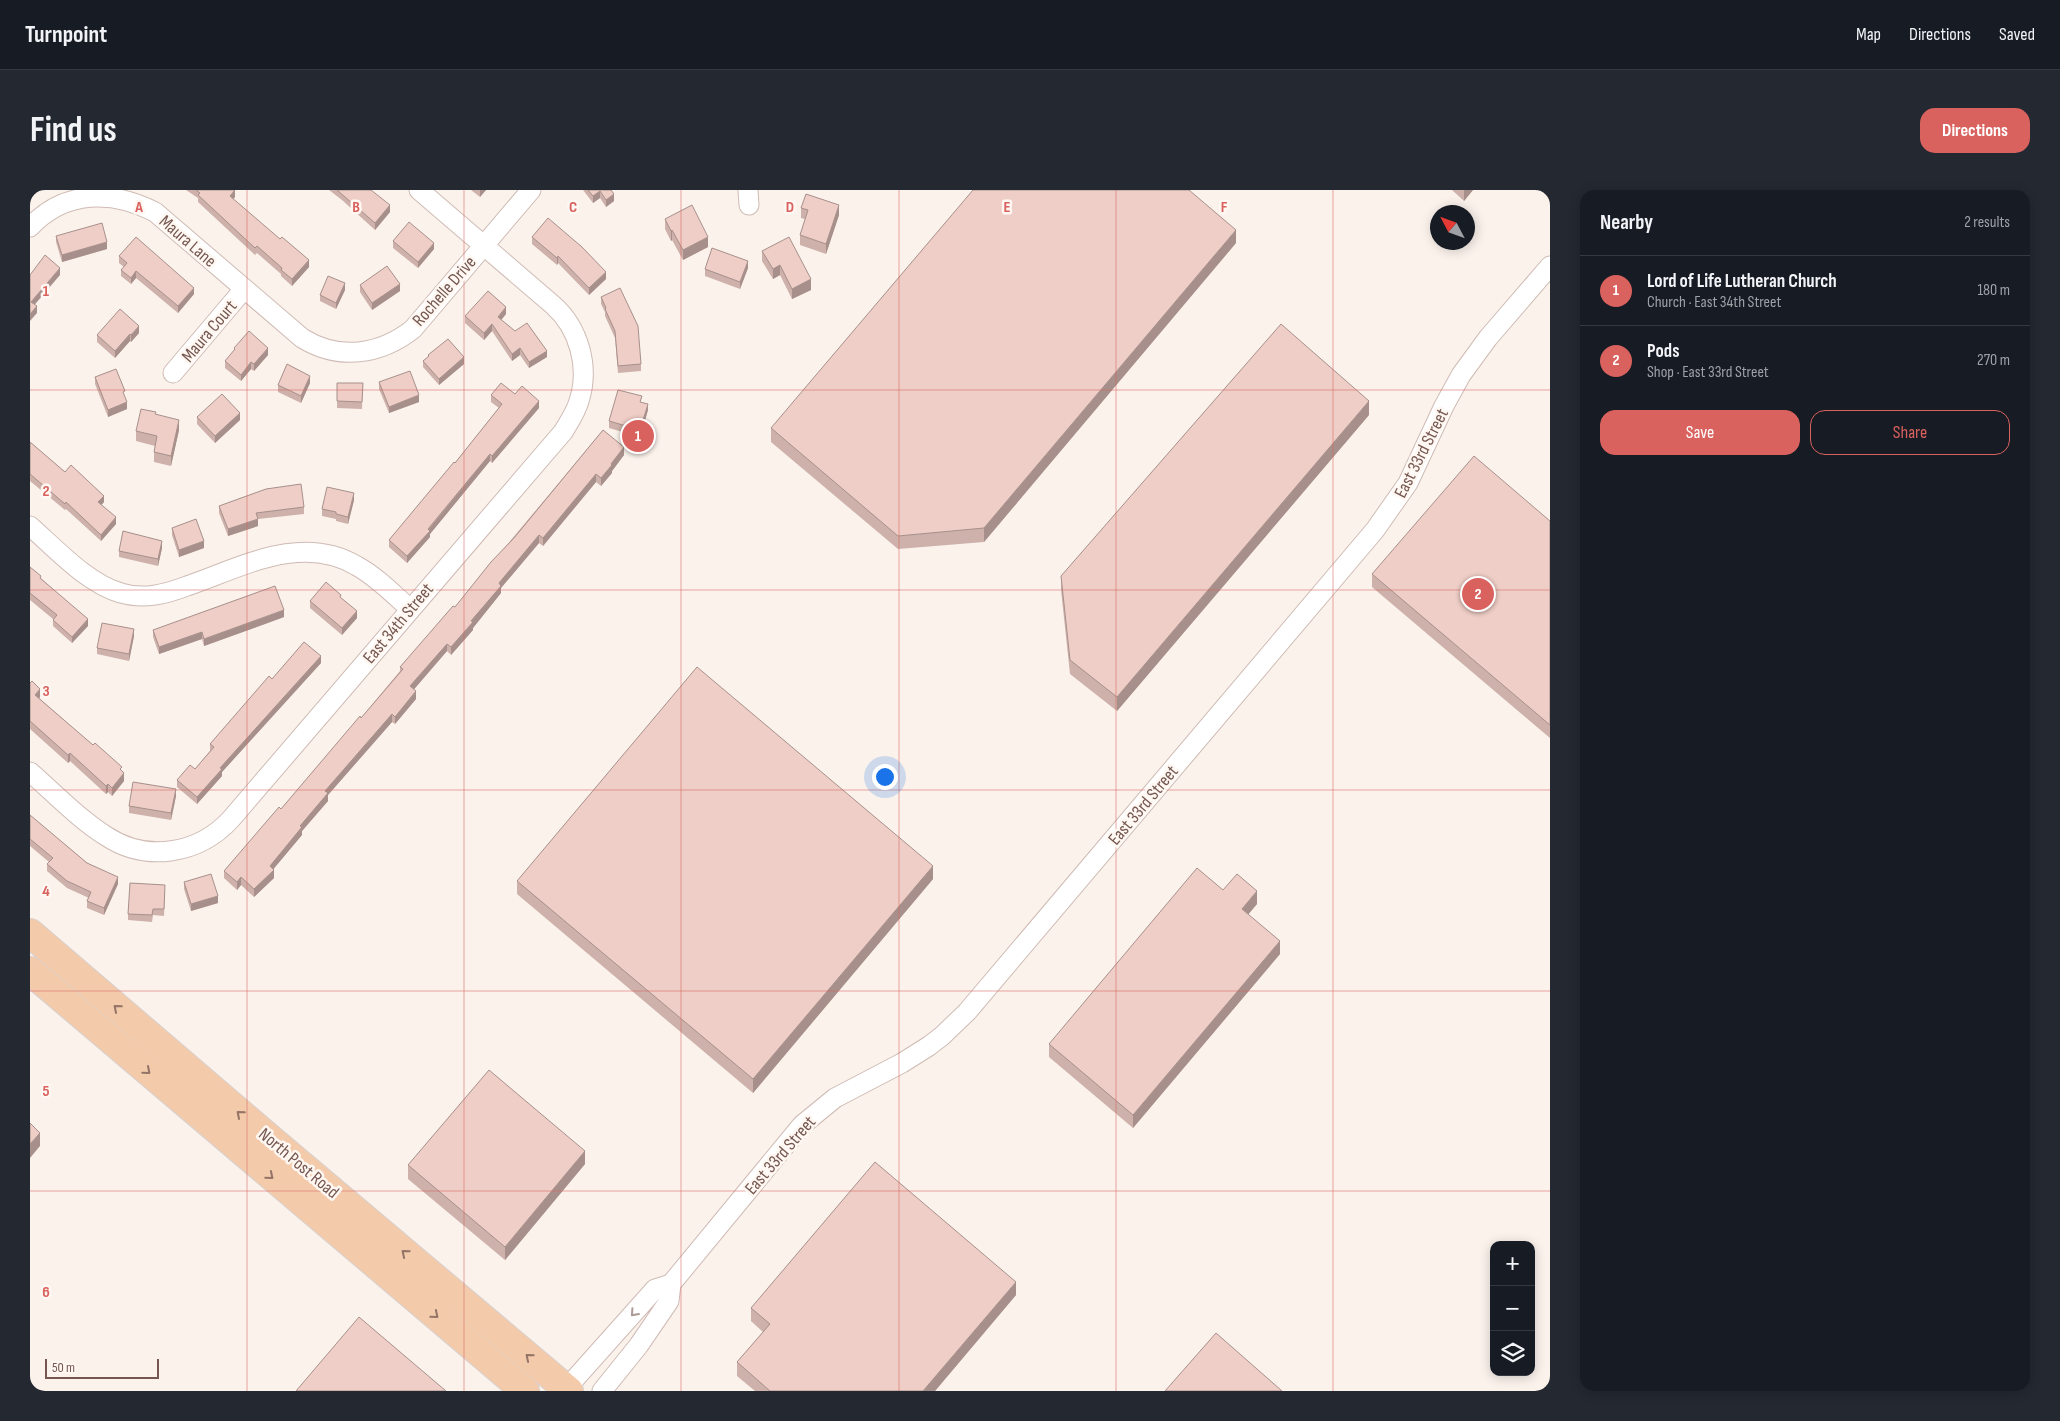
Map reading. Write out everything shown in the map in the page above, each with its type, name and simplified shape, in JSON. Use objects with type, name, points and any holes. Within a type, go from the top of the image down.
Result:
[{"type":"main road","name":"North Post Road","points":[[30,933],[275,1144],[567,1390]]},
{"type":"main road","name":"North Post Road","points":[[30,971],[525,1391]]},
{"type":"street","name":"East 34th Street","points":[[30,772],[106,837],[140,851],[168,852],[203,842],[226,824],[563,432],[579,401],[582,387],[582,359],[580,348],[572,330],[558,309],[419,190]]},
{"type":"street","name":"Rochelle Drive","points":[[334,351],[355,353],[376,350],[402,338],[418,323],[531,190]]},
{"type":"street","name":"Maura Lane","points":[[30,227],[56,204],[72,196],[102,192],[133,199],[150,209],[302,338],[334,351]]},
{"type":"street","name":"East 33rd Street","points":[[602,1391],[639,1345],[669,1301],[671,1284],[802,1125],[835,1098],[902,1063],[929,1046],[971,1008],[1376,530],[1408,482],[1461,375],[1488,338],[1550,266]]},
{"type":"street","name":"Maura Court","points":[[173,373],[244,289]]},
{"type":"street","points":[[30,526],[99,584],[127,595],[164,594],[279,554],[313,551],[334,555],[359,566],[410,609]]},
{"type":"street","name":"East 33rd Street","points":[[567,1390],[655,1289],[671,1284]]},
{"type":"building","points":[[196,190],[235,190],[230,196],[280,239],[282,237],[309,260],[292,279],[257,246],[255,248],[198,195],[200,193]]},
{"type":"building","points":[[337,190],[371,190],[390,205],[375,223]]},
{"type":"building","points":[[588,190],[611,190],[614,194],[606,200],[600,191],[593,196]]},
{"type":"building","points":[[973,190],[1189,190],[1236,230],[984,528],[898,536],[771,428]]},
{"type":"building","points":[[806,194],[839,205],[826,244],[800,235],[808,210],[801,208]]},
{"type":"building","points":[[692,205],[708,237],[683,250],[665,219]]},
{"type":"building","points":[[548,218],[582,247],[606,272],[589,288],[558,256],[557,258],[532,237]]},
{"type":"building","points":[[409,222],[434,243],[418,262],[393,241]]},
{"type":"building","points":[[102,223],[107,242],[62,255],[56,236]]},
{"type":"building","points":[[136,237],[194,288],[178,306],[136,271],[131,278],[121,270],[127,263],[119,256]]},
{"type":"building","points":[[789,237],[811,279],[792,289],[780,265],[773,269],[762,251]]},
{"type":"building","points":[[712,248],[748,261],[740,282],[705,269]]},
{"type":"building","points":[[45,255],[60,268],[31,302],[37,306],[30,314],[30,275]]},
{"type":"building","points":[[387,266],[400,284],[372,303],[360,285]]},
{"type":"building","points":[[328,276],[345,283],[336,303],[320,295]]},
{"type":"building","points":[[620,288],[638,326],[641,364],[618,366],[615,331],[601,297]]},
{"type":"building","points":[[488,291],[506,307],[498,317],[515,331],[527,323],[547,351],[529,362],[520,348],[512,354],[492,324],[484,333],[465,316]]},
{"type":"building","points":[[120,309],[139,326],[115,351],[97,335]]},
{"type":"building","points":[[1281,324],[1369,401],[1117,697],[1070,660],[1061,576]]},
{"type":"building","points":[[249,331],[268,348],[254,364],[251,362],[241,375],[225,361]]},
{"type":"building","points":[[448,339],[464,357],[439,379],[423,361]]},
{"type":"building","points":[[287,364],[310,376],[301,396],[278,385]]},
{"type":"building","points":[[116,369],[125,391],[123,392],[127,402],[108,410],[95,377]]},
{"type":"building","points":[[410,371],[419,395],[389,407],[379,382]]},
{"type":"building","points":[[337,383],[363,383],[362,402],[337,401]]},
{"type":"building","points":[[501,383],[515,394],[522,386],[539,401],[492,456],[490,454],[428,529],[430,531],[407,556],[389,540],[455,463],[502,404],[491,395]]},
{"type":"building","points":[[618,390],[642,396],[640,402],[648,404],[640,430],[609,421]]},
{"type":"building","points":[[222,394],[240,413],[215,436],[197,417]]},
{"type":"building","points":[[141,409],[179,420],[171,456],[154,452],[157,436],[136,431]]},
{"type":"building","points":[[603,430],[624,447],[612,465],[601,478],[596,474],[543,538],[539,535],[499,583],[501,586],[471,621],[473,622],[451,647],[447,644],[410,686],[416,691],[395,717],[392,714],[325,791],[328,793],[270,866],[274,870],[254,889],[241,877],[237,882],[224,871],[279,807],[281,809],[360,716],[361,718],[403,669],[400,667],[453,606],[455,607]]},
{"type":"building","points":[[30,442],[65,472],[71,465],[104,496],[98,502],[116,517],[101,535],[66,502],[65,504],[30,474]]},
{"type":"building","points":[[1474,456],[1550,521],[1550,725],[1372,574]]},
{"type":"building","points":[[301,484],[304,507],[256,513],[258,519],[228,529],[219,506],[266,489]]},
{"type":"building","points":[[327,487],[354,493],[348,517],[322,509]]},
{"type":"building","points":[[196,519],[204,541],[179,550],[172,528]]},
{"type":"building","points":[[123,531],[162,541],[158,559],[119,551]]},
{"type":"building","points":[[30,567],[41,576],[40,578],[88,619],[72,637],[53,620],[57,615],[30,593]]},
{"type":"building","points":[[326,582],[357,611],[342,628],[310,601]]},
{"type":"building","points":[[275,586],[284,610],[204,639],[202,632],[159,647],[153,630]]},
{"type":"building","points":[[102,623],[134,629],[129,654],[97,648]]},
{"type":"building","points":[[304,642],[321,656],[220,768],[222,769],[197,797],[177,780],[190,765],[195,769],[214,747],[210,744],[269,676],[272,679]]},
{"type":"building","points":[[697,667],[933,866],[753,1079],[517,881]]},
{"type":"building","points":[[32,681],[40,689],[35,695],[93,745],[95,743],[122,767],[120,769],[124,773],[112,788],[108,784],[106,786],[70,753],[68,755],[30,721],[30,683]]},
{"type":"building","points":[[133,782],[176,789],[171,813],[129,806]]},
{"type":"building","points":[[30,815],[87,863],[118,877],[104,908],[87,901],[91,892],[67,881],[47,864],[53,858],[30,839]]},
{"type":"building","points":[[1197,868],[1223,890],[1237,874],[1257,891],[1242,909],[1280,941],[1133,1115],[1049,1044]]},
{"type":"building","points":[[211,874],[218,896],[191,904],[184,882]]},
{"type":"building","points":[[130,883],[165,885],[164,909],[153,909],[152,915],[128,914]]},
{"type":"building","points":[[489,1070],[585,1151],[505,1247],[408,1165]]},
{"type":"building","points":[[30,1123],[40,1133],[30,1144]]},
{"type":"building","points":[[875,1162],[1016,1282],[923,1391],[770,1391],[737,1362],[770,1324],[751,1308]]},
{"type":"building","points":[[359,1317],[446,1391],[296,1391]]},
{"type":"building","points":[[1216,1333],[1282,1391],[1165,1391]]},
{"type":"place","name":"Lord of Life Lutheran Church","points":[[638,436]]},
{"type":"place","name":"Pods","points":[[1478,594]]}]
